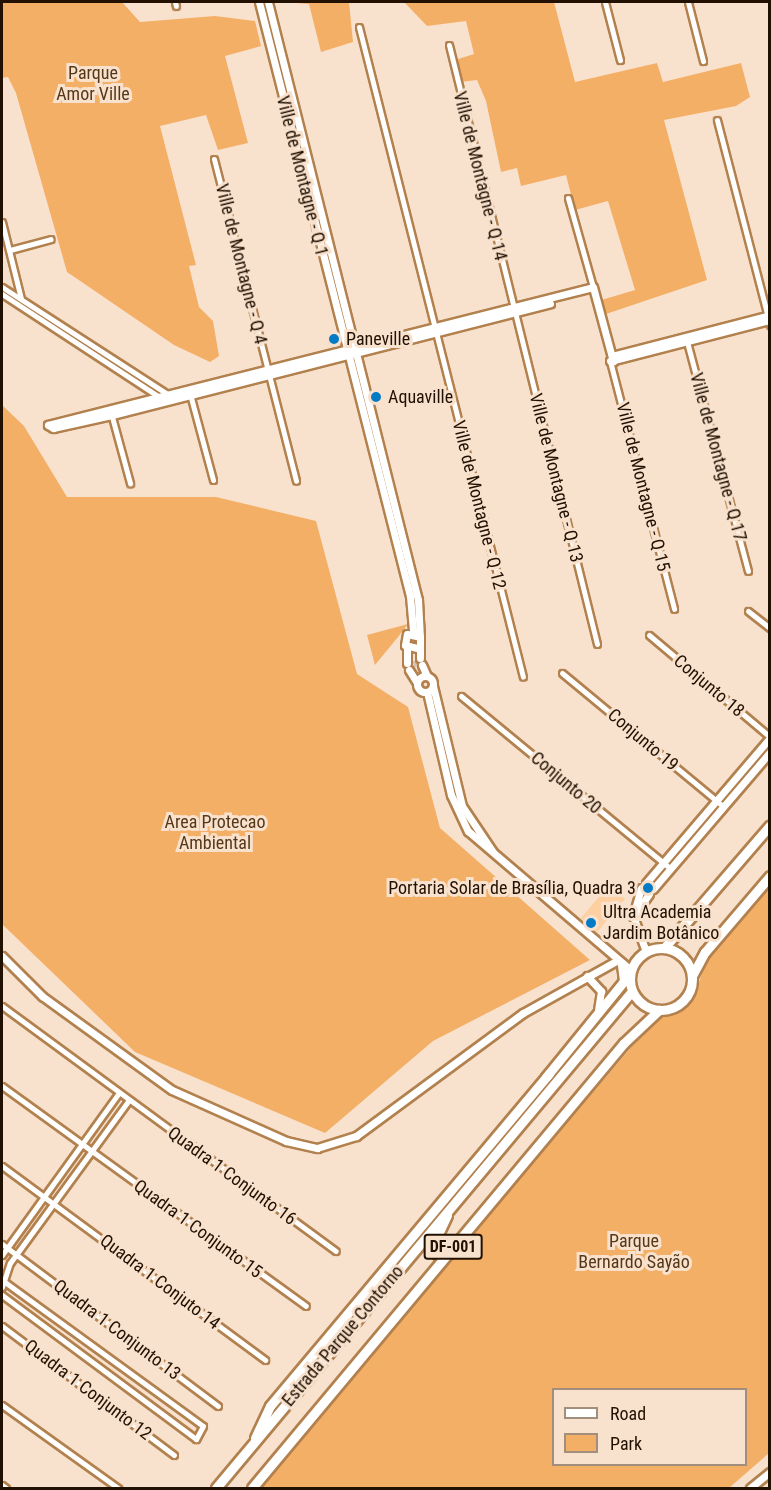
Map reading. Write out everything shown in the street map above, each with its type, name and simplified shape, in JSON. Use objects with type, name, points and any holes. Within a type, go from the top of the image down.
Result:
[{"type":"main road","points":[[664,948],[770,825]]},
{"type":"main road","name":"DF-001","points":[[658,1010],[682,1001],[705,952],[770,876]]},
{"type":"main road","points":[[658,1010],[643,1004],[632,991],[631,970],[646,951],[664,948],[684,957],[692,976]]},
{"type":"main road","points":[[251,1446],[270,1406],[549,1074],[598,1009],[624,981],[620,962]]},
{"type":"main road","name":"Estrada Parque Contorno","points":[[216,1488],[632,991]]},
{"type":"main road","name":"Estrada Parque Contorno","points":[[252,1488],[448,1253],[658,1010]]},
{"type":"main road","points":[[522,1121],[549,1074]]},
{"type":"main road","points":[[447,1213],[432,1247],[439,1255],[448,1253]]},
{"type":"street","name":"Ville de Montagne - Q 1","points":[[259,2],[323,256],[352,351]]},
{"type":"street","name":"Ville de Montagne - Q 1","points":[[268,2],[332,254],[352,351]]},
{"type":"street","points":[[605,2],[620,60]]},
{"type":"street","points":[[688,2],[703,61]]},
{"type":"street","name":"Ville de Montagne - Q 12","points":[[359,27],[523,677]]},
{"type":"street","name":"Ville de Montagne - Q 14","points":[[449,45],[514,309]]},
{"type":"street","points":[[284,103],[293,101]]},
{"type":"street","points":[[568,198],[611,360],[769,319],[717,120]]},
{"type":"street","name":"Ville de Montagne - Q 4","points":[[214,159],[296,481]]},
{"type":"street","points":[[2,222],[22,308]]},
{"type":"street","points":[[2,255],[51,239]]},
{"type":"street","points":[[323,256],[332,254]]},
{"type":"street","points":[[2,287],[166,397]]},
{"type":"street","points":[[51,427],[592,288]]},
{"type":"street","points":[[2,294],[166,397]]},
{"type":"street","name":"Ville de Montagne - Q 13","points":[[514,309],[597,644]]},
{"type":"street","name":"Ville de Montagne - Q 17","points":[[687,340],[748,571]]},
{"type":"street","points":[[352,351],[400,545],[420,637],[412,648],[408,667],[417,683],[427,692],[454,804],[468,831],[502,863],[631,970]]},
{"type":"street","name":"Ville de Montagne - Q 15","points":[[611,360],[674,609]]},
{"type":"street","points":[[189,392],[213,480]]},
{"type":"street","points":[[111,412],[130,483]]},
{"type":"street","points":[[400,545],[413,632],[420,637]]},
{"type":"street","points":[[748,611],[770,628]]},
{"type":"street","points":[[413,632],[405,637],[425,676],[433,686],[462,806],[502,863]]},
{"type":"street","name":"Conjunto 18","points":[[649,635],[770,737]]},
{"type":"street","name":"Conjunto 19","points":[[562,673],[724,807]]},
{"type":"street","points":[[417,683],[425,676]]},
{"type":"street","points":[[427,692],[433,686]]},
{"type":"street","name":"Conjunto 20","points":[[461,696],[671,869]]},
{"type":"street","points":[[646,951],[633,916],[643,886],[770,737]]},
{"type":"street","points":[[633,916],[770,752]]},
{"type":"street","points":[[2,956],[42,996],[171,1090],[286,1141],[317,1148],[356,1136],[477,1044],[587,976],[620,962]]},
{"type":"street","points":[[587,976],[601,991],[598,1009]]},
{"type":"street","name":"Quadra 1 Conjunto 16","points":[[2,1006],[118,1094],[336,1251]]},
{"type":"street","name":"Quadra 1 Conjunto 15","points":[[2,1086],[306,1306]]},
{"type":"street","points":[[2,1255],[4,1246],[82,1146],[118,1094]]},
{"type":"street","points":[[2,1295],[195,1439],[203,1426],[2,1283],[16,1254],[55,1204],[128,1101]]},
{"type":"street","name":"Quadra 1 Conjuto 14","points":[[2,1166],[265,1360]]},
{"type":"street","name":"Quadra 1 Conjunto 13","points":[[4,1246],[218,1406]]},
{"type":"street","name":"Quadra 1 Conjunto 12","points":[[2,1326],[174,1455]]},
{"type":"street","points":[[2,1405],[117,1488]]},
{"type":"street","points":[[750,1488],[770,1472]]},
{"type":"street","points":[[2,1485],[6,1488]]},
{"type":"shaded area","points":[[608,886],[625,899],[597,932],[581,918]]},
{"type":"green space","name":"Parque Amor Ville","points":[[2,2],[122,2],[140,22],[215,16],[255,21],[261,46],[225,56],[248,143],[218,150],[206,115],[160,126],[196,265],[189,266],[199,307],[213,321],[219,356],[210,362],[174,345],[67,272],[16,93],[8,77],[2,78]]},
{"type":"green space","points":[[285,2],[349,2],[353,42],[321,52],[309,4]]},
{"type":"green space","points":[[554,2],[575,82],[657,63],[663,82],[741,63],[750,97],[736,106],[664,120],[707,280],[603,315],[598,301],[635,290],[608,201],[575,210],[566,175],[521,186],[517,168],[501,172],[486,101],[477,80],[460,82],[455,60],[474,54],[466,21],[427,26],[405,3]]},
{"type":"green space","name":"Area Protecao Ambiental","points":[[2,405],[24,426],[67,497],[216,497],[316,521],[357,674],[408,707],[440,828],[590,960],[433,1041],[325,1133],[135,1052],[2,924]]},
{"type":"green space","points":[[408,624],[398,637],[375,665],[367,635]]},
{"type":"green space","name":"Parque Bernardo Sayão","points":[[769,881],[769,1453],[729,1488],[258,1488],[581,1095],[593,1092],[656,1018],[682,1009],[694,995],[711,950]]},
{"type":"tunnel","points":[[416,660],[418,666]]},
{"type":"place","name":"Paneville","points":[[334,339]]},
{"type":"place","name":"Aquaville","points":[[376,397]]},
{"type":"place","name":"Portaria Solar de Brasília, Quadra 3","points":[[648,888]]},
{"type":"place","name":"Ultra Academia Jardim Botânico","points":[[591,923]]}]
